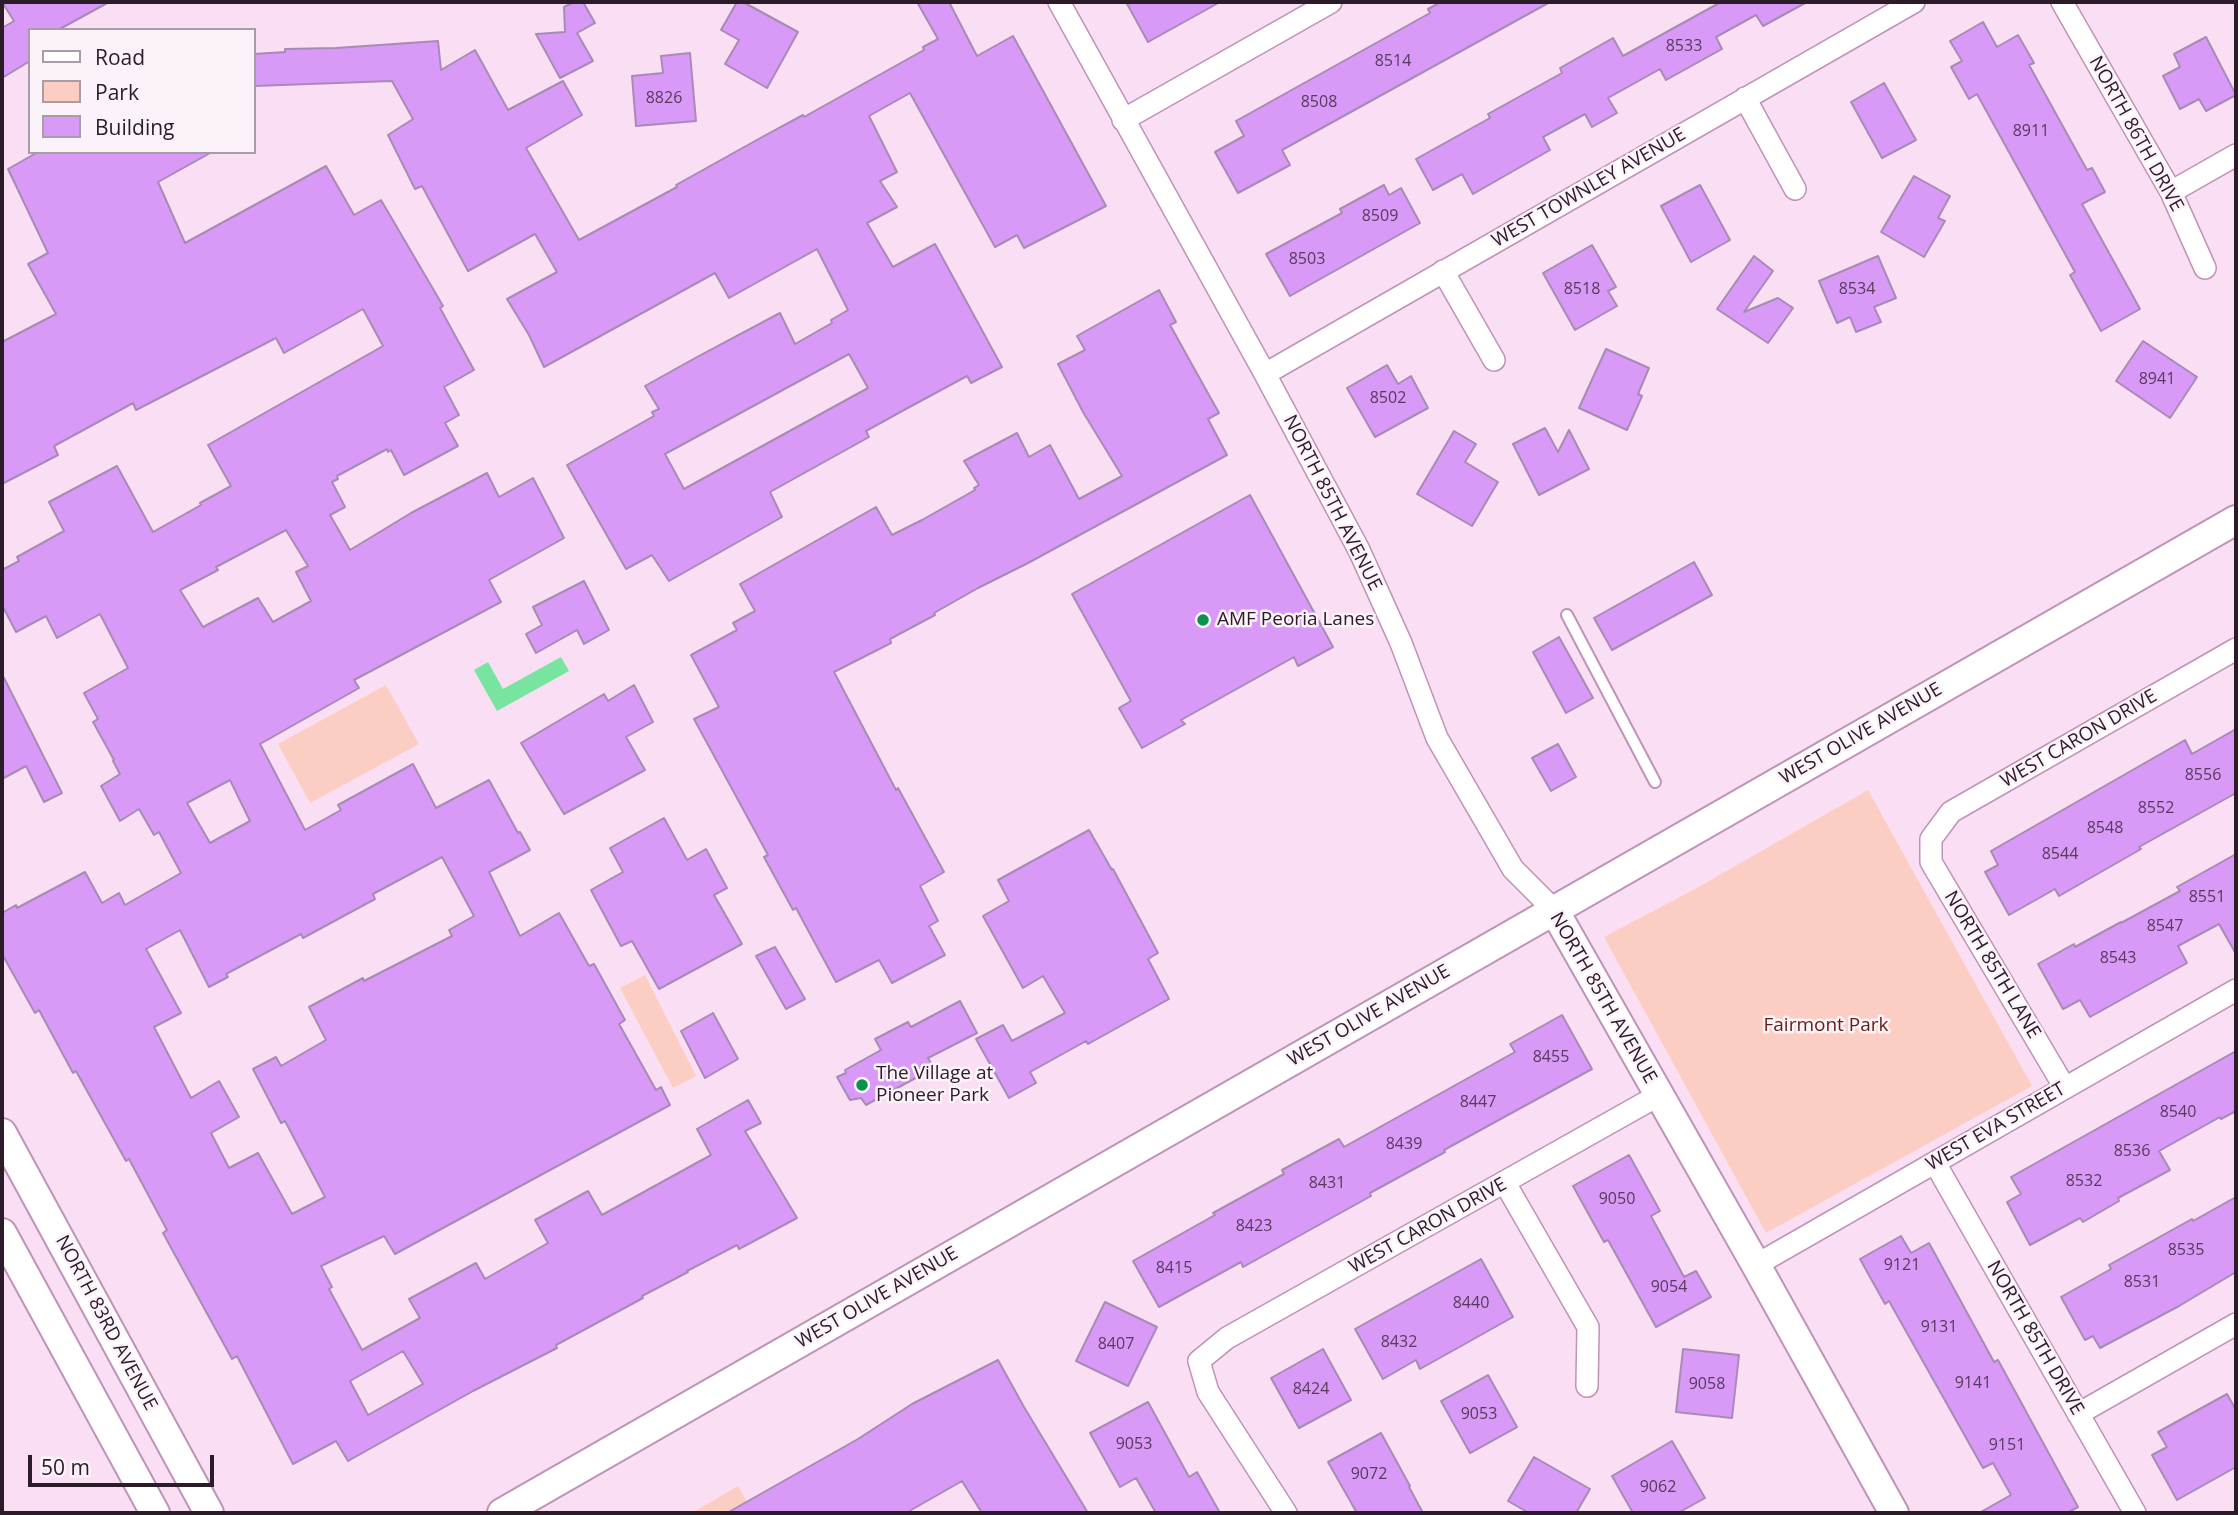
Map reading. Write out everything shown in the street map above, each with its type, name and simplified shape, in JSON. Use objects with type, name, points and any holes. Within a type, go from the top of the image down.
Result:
[{"type":"main road","name":"WEST OLIVE AVENUE","points":[[502,1513],[2236,520]]},
{"type":"main road","name":"NORTH 85TH AVENUE","points":[[1553,910],[1894,1513]]},
{"type":"main road","name":"NORTH 83RD AVENUE","points":[[2,1133],[209,1513]]},
{"type":"main road","points":[[2,1233],[155,1513]]},
{"type":"street","name":"NORTH 85TH AVENUE","points":[[1059,2],[1359,550],[1401,643],[1437,738],[1513,869],[1553,910]]},
{"type":"street","points":[[1123,120],[1331,2]]},
{"type":"street","name":"WEST TOWNLEY AVENUE","points":[[1265,374],[1914,2]]},
{"type":"street","name":"NORTH 86TH DRIVE","points":[[2062,2],[2171,192],[2205,268]]},
{"type":"street","points":[[1745,98],[1795,189]]},
{"type":"street","points":[[2171,192],[2236,155]]},
{"type":"street","points":[[1443,271],[1494,360]]},
{"type":"street","name":"WEST CARON DRIVE","points":[[1931,839],[1951,812],[2236,649]]},
{"type":"street","name":"NORTH 85TH LANE","points":[[1931,839],[1931,862],[2064,1088]]},
{"type":"street","name":"WEST EVA STREET","points":[[1756,1265],[2236,990]]},
{"type":"street","name":"WEST CARON DRIVE","points":[[1286,1513],[1208,1392],[1199,1361],[1227,1338],[1659,1095]]},
{"type":"street","name":"NORTH 85TH DRIVE","points":[[1935,1163],[2135,1513]]},
{"type":"street","points":[[1505,1183],[1588,1327],[1587,1386]]},
{"type":"street","points":[[2078,1414],[2236,1324]]},
{"type":"lane","points":[[1567,615],[1655,782]]},
{"type":"green space","points":[[386,685],[419,744],[310,803],[278,744]]},
{"type":"green space","name":"Fairmont Park","points":[[1868,790],[2032,1086],[1766,1233],[1604,937],[1697,888]]},
{"type":"green space","points":[[645,975],[696,1076],[673,1088],[620,988]]},
{"type":"green space","points":[[738,1486],[753,1513],[692,1513]]},
{"type":"shaded area","points":[[561,657],[569,671],[497,711],[474,670],[488,662],[503,689]]},
{"type":"building","points":[[2,2],[109,2],[62,28],[28,28],[28,62],[2,78],[2,28],[14,21]]},
{"type":"building","points":[[574,2],[583,2],[595,23],[577,33],[593,61],[560,78],[536,34],[565,32],[564,7]]},
{"type":"building","points":[[737,2],[743,2],[798,32],[767,88],[725,64],[739,40],[721,30]]},
{"type":"building","points":[[917,2],[949,2],[977,56],[1013,36],[1106,206],[1024,248],[1017,235],[995,247],[910,93],[869,116],[897,172],[880,181],[897,207],[867,223],[893,267],[935,244],[1002,367],[971,383],[967,376],[866,431],[869,437],[770,492],[782,517],[669,581],[652,555],[626,569],[567,465],[654,416],[652,412],[659,409],[645,386],[697,357],[780,313],[795,344],[832,323],[831,320],[848,310],[817,249],[729,298],[715,273],[544,367],[529,335],[507,299],[557,272],[535,234],[468,271],[422,186],[415,189],[388,135],[413,119],[392,81],[256,86],[256,54],[285,52],[285,49],[438,41],[441,70],[475,50],[508,110],[563,81],[582,115],[526,148],[579,240],[924,50],[923,47],[938,39]],"holes":[[[849,354],[868,388],[684,489],[665,454]]]},
{"type":"building","points":[[1126,2],[1220,2],[1148,42]]},
{"type":"building","points":[[1441,2],[1550,2],[1282,150],[1290,165],[1238,193],[1215,152],[1244,136],[1236,121],[1430,13],[1428,9]]},
{"type":"building","points":[[1721,2],[1807,2],[1763,26],[1756,15],[1716,37],[1722,49],[1666,80],[1660,69],[1608,98],[1617,113],[1592,127],[1585,114],[1543,137],[1550,150],[1473,194],[1462,174],[1433,190],[1416,159],[1490,118],[1488,114],[1562,73],[1560,68],[1613,38],[1623,56]]},
{"type":"building","points":[[1983,22],[1997,47],[2018,35],[2034,63],[2029,65],[2087,170],[2092,168],[2105,192],[2082,204],[2140,309],[2101,331],[2070,275],[2075,272],[1977,94],[1969,99],[1951,67],[1962,61],[1950,41]]},
{"type":"building","points":[[2206,37],[2236,95],[2206,111],[2199,99],[2180,109],[2163,76],[2180,67],[2174,54]]},
{"type":"building","points":[[690,53],[696,121],[636,126],[632,76],[663,73],[661,56]]},
{"type":"building","points":[[1884,83],[1916,140],[1882,158],[1851,102]]},
{"type":"building","points":[[34,154],[208,154],[158,182],[185,243],[326,166],[354,215],[381,200],[443,306],[440,308],[474,370],[444,387],[459,415],[445,423],[458,446],[404,475],[391,450],[388,452],[387,449],[337,476],[338,479],[332,482],[345,507],[330,515],[350,550],[411,513],[487,473],[499,497],[533,478],[564,538],[489,580],[501,602],[354,680],[359,688],[260,744],[305,830],[341,810],[338,805],[413,764],[436,808],[489,780],[530,850],[489,872],[520,936],[559,913],[589,966],[594,964],[625,1020],[619,1024],[656,1090],[661,1087],[670,1105],[395,1254],[384,1236],[321,1266],[332,1287],[329,1289],[362,1350],[420,1318],[409,1299],[476,1263],[485,1279],[548,1243],[535,1220],[588,1191],[602,1215],[711,1155],[697,1129],[748,1100],[761,1123],[745,1131],[797,1218],[739,1249],[737,1245],[687,1271],[556,1345],[557,1348],[473,1391],[348,1461],[336,1441],[293,1464],[237,1356],[232,1359],[163,1233],[167,1230],[129,1159],[126,1161],[76,1071],[73,1073],[39,1010],[35,1013],[2,954],[2,913],[16,905],[17,908],[85,872],[102,903],[119,893],[125,905],[181,873],[159,832],[154,835],[139,809],[120,821],[101,786],[120,774],[93,722],[98,719],[84,693],[128,668],[100,614],[57,638],[46,616],[16,632],[2,605],[2,570],[19,561],[17,557],[64,531],[49,502],[117,466],[153,532],[201,505],[200,503],[231,486],[208,445],[383,346],[363,309],[284,353],[276,338],[136,410],[133,403],[54,446],[58,455],[2,484],[2,342],[56,314],[28,264],[48,253],[8,169]],"holes":[[[286,530],[308,566],[296,572],[311,601],[273,622],[258,598],[203,627],[180,590],[218,570],[216,567]],[[230,780],[250,821],[210,843],[187,803]],[[442,857],[474,916],[449,930],[452,936],[309,1007],[326,1040],[281,1066],[276,1057],[253,1069],[281,1123],[285,1121],[325,1197],[292,1214],[258,1153],[229,1168],[211,1133],[239,1117],[219,1081],[191,1098],[154,1027],[181,1013],[146,949],[180,930],[209,987],[228,977],[226,974],[301,934],[303,938],[375,899],[373,894]],[[403,1351],[423,1384],[368,1415],[350,1381]]]},
{"type":"building","points":[[1914,176],[1950,196],[1938,218],[1945,221],[1924,257],[1881,232]]},
{"type":"building","points":[[1384,185],[1389,195],[1401,188],[1420,223],[1290,296],[1266,254],[1342,213],[1340,209]]},
{"type":"building","points":[[1700,185],[1730,240],[1691,262],[1661,206]]},
{"type":"building","points":[[1592,245],[1616,287],[1608,291],[1617,306],[1575,330],[1543,273]]},
{"type":"building","points":[[1754,256],[1773,271],[1744,312],[1778,298],[1793,308],[1768,343],[1717,309]]},
{"type":"building","points":[[1878,256],[1896,298],[1874,307],[1881,322],[1856,332],[1850,317],[1837,323],[1819,281]]},
{"type":"building","points":[[1159,290],[1176,322],[1170,325],[1219,413],[1208,419],[1227,455],[978,588],[890,639],[891,643],[834,672],[896,790],[898,788],[944,872],[920,886],[938,921],[929,926],[945,955],[892,983],[879,960],[836,982],[796,908],[793,910],[764,857],[768,855],[694,719],[719,707],[691,655],[737,630],[733,623],[755,611],[740,584],[876,507],[892,535],[922,520],[975,490],[979,485],[964,461],[1017,433],[1029,457],[1050,445],[1079,499],[1122,476],[1083,412],[1058,364],[1085,350],[1077,336]]},
{"type":"building","points":[[2143,341],[2197,377],[2170,418],[2116,381]]},
{"type":"building","points":[[1606,349],[1649,368],[1638,394],[1642,396],[1627,430],[1579,408]]},
{"type":"building","points":[[1387,365],[1398,384],[1411,376],[1428,408],[1375,437],[1347,388]]},
{"type":"building","points":[[1545,428],[1558,452],[1569,430],[1589,469],[1539,495],[1513,444]]},
{"type":"building","points":[[1454,431],[1476,444],[1465,462],[1498,482],[1472,526],[1417,494]]},
{"type":"building","name":"AMF Peoria Lanes","points":[[1250,495],[1333,647],[1298,666],[1294,657],[1181,720],[1185,724],[1142,748],[1119,708],[1131,701],[1072,594]]},
{"type":"building","points":[[1694,562],[1712,595],[1612,650],[1594,618]]},
{"type":"building","points":[[584,581],[609,630],[584,644],[577,630],[536,653],[526,634],[542,625],[533,607]]},
{"type":"building","points":[[1559,637],[1593,698],[1566,713],[1533,652]]},
{"type":"building","points":[[2,674],[62,793],[44,802],[26,766],[2,779]]},
{"type":"building","points":[[634,685],[653,722],[626,737],[645,770],[564,814],[521,743],[604,694],[608,701]]},
{"type":"building","points":[[2236,729],[2236,793],[2139,847],[2141,849],[2059,896],[2055,889],[2009,915],[1985,872],[1998,865],[1991,851],[2185,740],[2192,754]]},
{"type":"building","points":[[1558,744],[1576,777],[1551,791],[1532,758]]},
{"type":"building","points":[[664,818],[687,860],[706,849],[727,888],[714,895],[742,944],[659,989],[632,941],[621,946],[591,890],[623,872],[610,848]]},
{"type":"building","points":[[1089,830],[1158,953],[1148,959],[1169,999],[1088,1044],[1086,1041],[1030,1072],[1036,1083],[1009,1098],[976,1039],[1003,1025],[1012,1041],[1065,1013],[1043,976],[1023,988],[983,916],[1009,901],[998,880]]},
{"type":"building","points":[[2236,854],[2236,954],[2219,924],[2178,946],[2187,963],[2090,1017],[2080,1000],[2063,1009],[2038,964],[2180,891],[2177,887]]},
{"type":"building","points":[[775,947],[805,999],[786,1009],[756,956]]},
{"type":"building","points":[[960,1001],[977,1033],[928,1058],[934,1068],[866,1105],[861,1098],[850,1100],[837,1077],[881,1050],[875,1039],[908,1022],[911,1027]]},
{"type":"building","points":[[713,1013],[738,1059],[705,1078],[681,1031]]},
{"type":"building","points":[[1562,1015],[1592,1069],[1444,1150],[1445,1152],[1370,1193],[1371,1196],[1243,1267],[1241,1262],[1159,1307],[1133,1261],[1284,1174],[1282,1170],[1339,1139],[1344,1147],[1515,1052],[1510,1044]]},
{"type":"building","points":[[2236,1051],[2236,1111],[2159,1151],[2170,1170],[2118,1198],[2119,1201],[2083,1222],[2080,1218],[2030,1245],[2007,1202],[2021,1194],[2011,1177]]},
{"type":"building","points":[[1629,1155],[1660,1211],[1651,1216],[1684,1277],[1696,1271],[1711,1297],[1656,1327],[1608,1240],[1604,1242],[1573,1186]]},
{"type":"building","points":[[2236,1197],[2236,1272],[2100,1348],[2093,1336],[2085,1340],[2061,1297],[2111,1269],[2109,1265]]},
{"type":"building","points":[[1901,1236],[1911,1253],[1929,1243],[1994,1362],[1998,1360],[2078,1507],[2067,1513],[1979,1513],[2011,1495],[1993,1463],[1983,1468],[1889,1301],[1885,1304],[1860,1259]]},
{"type":"building","points":[[1481,1259],[1513,1317],[1420,1369],[1416,1360],[1383,1379],[1355,1329]]},
{"type":"building","points":[[1105,1302],[1157,1327],[1128,1386],[1076,1361]]},
{"type":"building","points":[[1323,1349],[1351,1400],[1299,1428],[1271,1378]]},
{"type":"building","points":[[1683,1349],[1739,1355],[1732,1418],[1676,1412]]},
{"type":"building","points":[[998,1360],[1088,1513],[982,1513],[962,1481],[906,1513],[727,1513],[858,1439],[912,1404]]},
{"type":"building","points":[[1488,1375],[1517,1427],[1470,1453],[1441,1401]]},
{"type":"building","points":[[2227,1394],[2236,1410],[2236,1467],[2177,1500],[2152,1455],[2167,1447],[2158,1432]]},
{"type":"building","points":[[1148,1402],[1189,1477],[1197,1472],[1220,1513],[1156,1513],[1136,1478],[1120,1487],[1090,1433]]},
{"type":"building","points":[[1381,1433],[1423,1513],[1357,1513],[1328,1462]]},
{"type":"building","points":[[1672,1441],[1705,1498],[1678,1513],[1633,1513],[1612,1476]]},
{"type":"building","points":[[1534,1457],[1590,1489],[1576,1513],[1529,1513],[1508,1501]]},
{"type":"place","name":"AMF Peoria Lanes","points":[[1203,620]]},
{"type":"place","name":"The Village at Pioneer Park","points":[[862,1085]]}]
